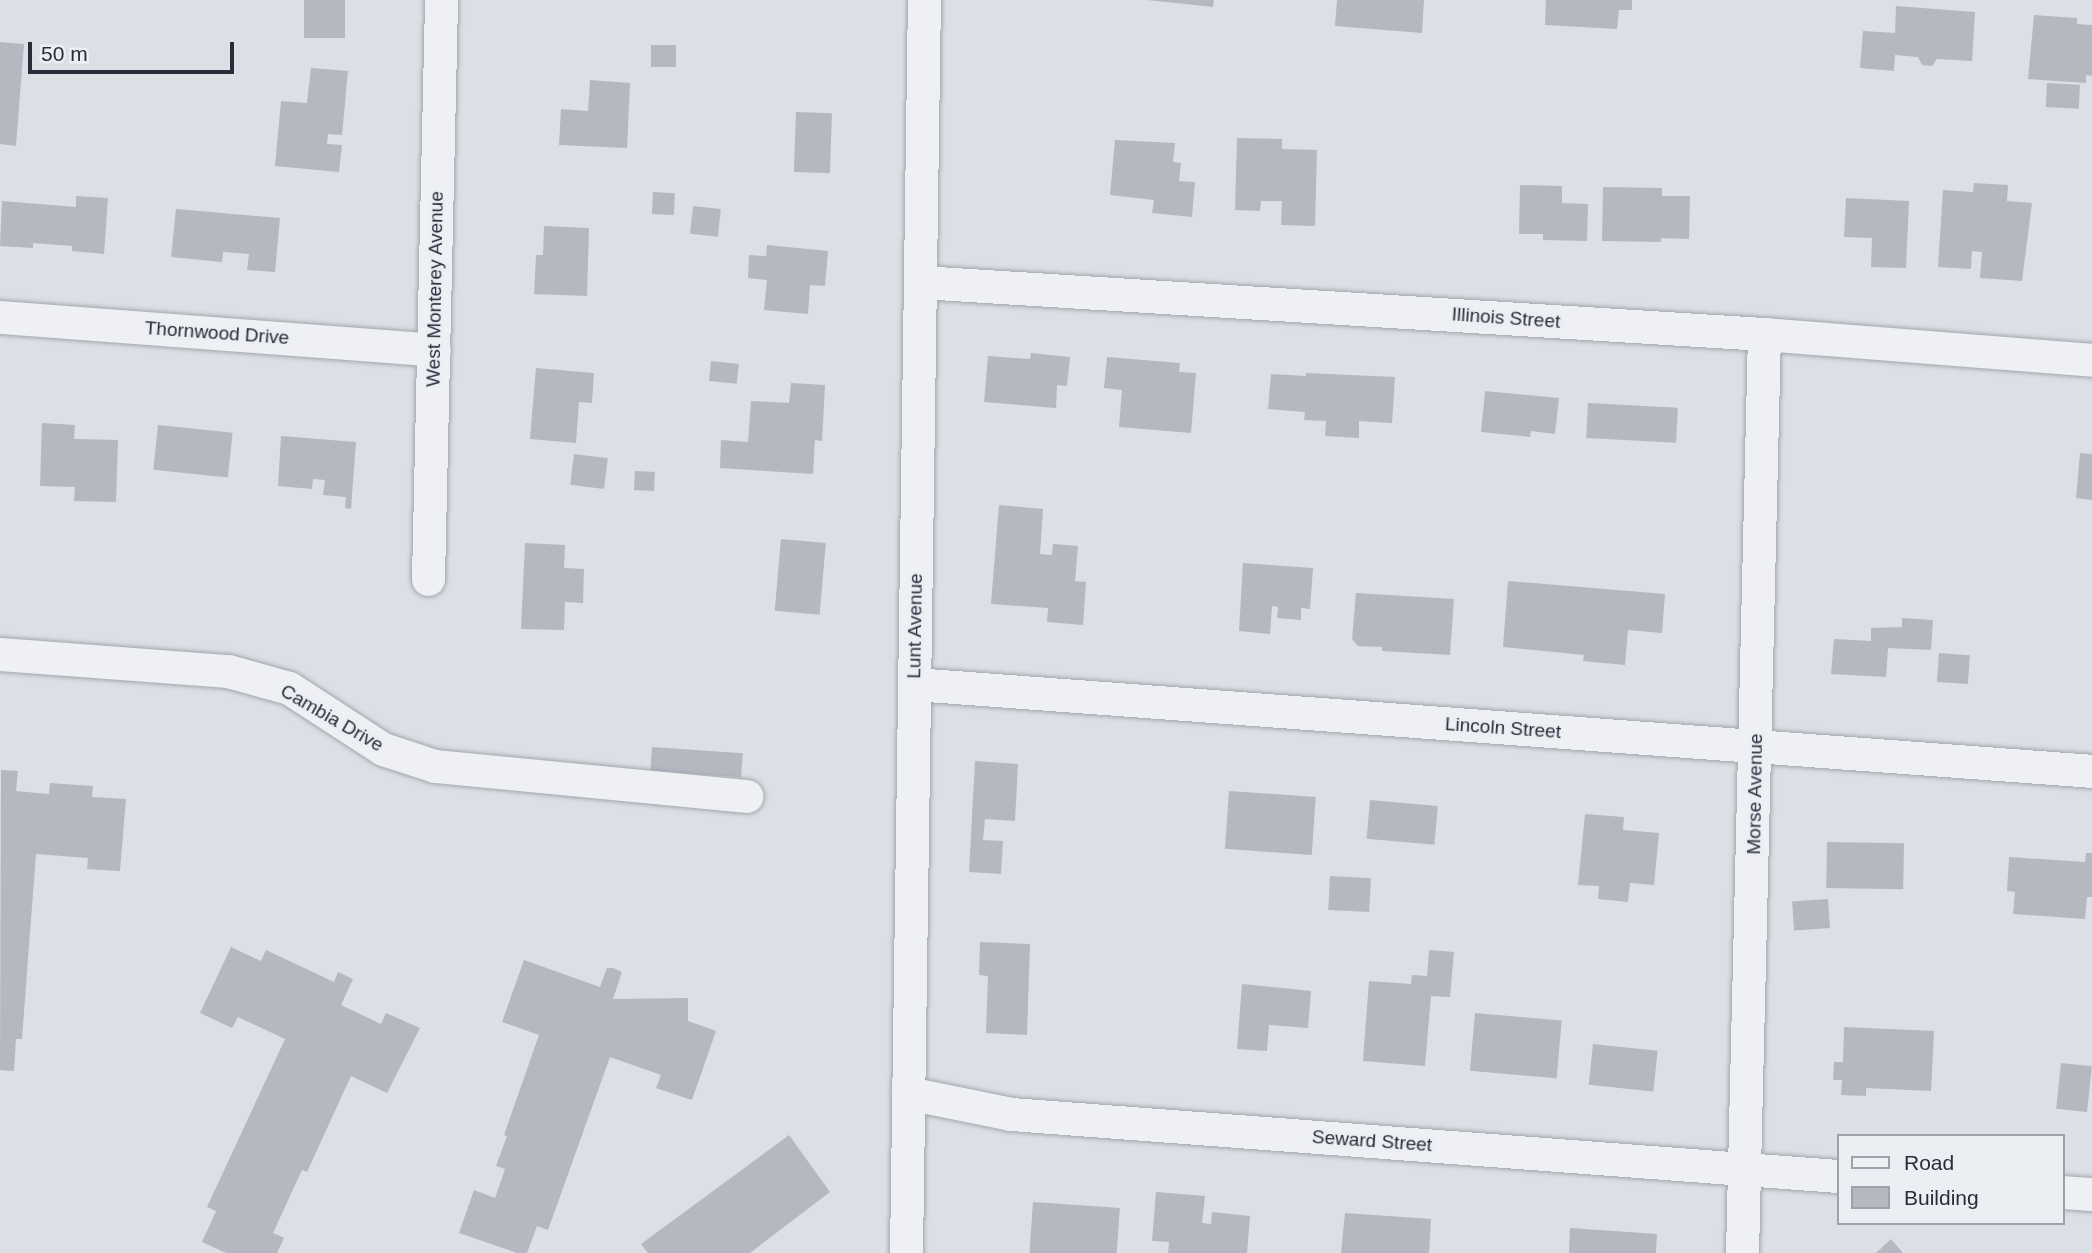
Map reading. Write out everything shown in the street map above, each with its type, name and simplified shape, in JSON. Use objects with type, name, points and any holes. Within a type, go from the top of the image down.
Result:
[{"type":"street","name":"West Monterey Avenue","points":[[428,579],[441,0]]},
{"type":"street","name":"Lunt Avenue","points":[[906,1253],[924,0]]},
{"type":"street","name":"Illinois Street","points":[[920,282],[1764,334],[2092,360]]},
{"type":"street","name":"Thornwood Drive","points":[[0,317],[434,350]]},
{"type":"street","name":"Morse Avenue","points":[[1742,1253],[1764,334]]},
{"type":"street","name":"Cambia Drive","points":[[0,654],[228,671],[289,688],[383,749],[435,766],[747,796]]},
{"type":"street","name":"Lincoln Street","points":[[914,684],[2092,771]]},
{"type":"street","name":"Seward Street","points":[[908,1093],[1011,1114],[1836,1176]]},
{"type":"street","points":[[2064,1192],[2092,1194]]},
{"type":"building","points":[[304,0],[345,0],[345,38],[304,38]]},
{"type":"building","points":[[1147,0],[1214,0],[1213,7]]},
{"type":"building","points":[[1337,0],[1424,0],[1422,33],[1335,26]]},
{"type":"building","points":[[1546,0],[1632,0],[1632,10],[1619,10],[1617,29],[1545,25]]},
{"type":"building","points":[[1896,6],[1975,12],[1972,61],[1937,59],[1932,66],[1922,65],[1918,57],[1895,55],[1894,71],[1860,68],[1863,31],[1895,33]]},
{"type":"building","points":[[2034,15],[2077,18],[2077,24],[2092,25],[2092,76],[2086,75],[2086,83],[2028,79]]},
{"type":"building","points":[[0,42],[24,44],[16,146],[0,144]]},
{"type":"building","points":[[651,45],[676,45],[676,67],[651,67]]},
{"type":"building","points":[[311,68],[348,71],[342,135],[328,134],[327,144],[342,145],[339,172],[275,166],[281,101],[307,103]]},
{"type":"building","points":[[590,80],[630,83],[627,148],[559,145],[561,109],[588,111]]},
{"type":"building","points":[[2047,83],[2080,85],[2079,109],[2046,107]]},
{"type":"building","points":[[796,112],[832,113],[830,173],[794,172]]},
{"type":"building","points":[[1237,138],[1282,139],[1282,149],[1317,150],[1315,226],[1281,225],[1282,201],[1261,201],[1260,211],[1235,210]]},
{"type":"building","points":[[1115,140],[1175,143],[1173,162],[1181,163],[1179,181],[1195,182],[1192,217],[1152,213],[1154,200],[1110,195]]},
{"type":"building","points":[[1974,183],[2008,185],[2007,201],[2032,203],[2022,281],[1980,278],[1982,252],[1972,251],[1971,269],[1938,267],[1943,190],[1973,192]]},
{"type":"building","points":[[1520,185],[1562,186],[1562,203],[1588,204],[1587,241],[1543,240],[1543,234],[1519,234]]},
{"type":"building","points":[[1603,187],[1662,188],[1662,196],[1690,196],[1689,239],[1661,238],[1661,242],[1602,241]]},
{"type":"building","points":[[653,192],[675,193],[674,215],[652,214]]},
{"type":"building","points":[[76,196],[108,198],[104,254],[72,251],[72,246],[33,243],[33,248],[0,246],[2,201],[76,207]]},
{"type":"building","points":[[1846,198],[1909,201],[1906,268],[1871,267],[1872,238],[1844,237]]},
{"type":"building","points":[[693,206],[721,209],[718,237],[690,234]]},
{"type":"building","points":[[176,209],[280,218],[275,272],[247,270],[249,254],[223,252],[222,262],[171,257]]},
{"type":"building","points":[[544,226],[589,228],[587,296],[534,294],[536,255],[543,255]]},
{"type":"building","points":[[767,245],[828,251],[825,286],[810,285],[808,314],[764,310],[767,280],[748,278],[749,255],[766,256]]},
{"type":"building","points":[[1031,353],[1070,357],[1067,386],[1057,385],[1056,408],[984,402],[988,356],[1030,359]]},
{"type":"building","points":[[1107,357],[1180,363],[1179,372],[1196,373],[1191,433],[1119,427],[1122,390],[1104,388]]},
{"type":"building","points":[[711,361],[739,364],[737,384],[709,381]]},
{"type":"building","points":[[536,368],[594,373],[592,403],[579,402],[576,443],[530,439]]},
{"type":"building","points":[[1306,373],[1395,377],[1392,423],[1359,421],[1359,438],[1325,436],[1326,421],[1304,420],[1305,412],[1268,409],[1271,374],[1306,376]]},
{"type":"building","points":[[791,383],[825,385],[822,441],[815,440],[813,474],[720,468],[721,440],[748,442],[751,401],[789,403]]},
{"type":"building","points":[[1485,391],[1559,398],[1555,434],[1531,431],[1530,437],[1481,432]]},
{"type":"building","points":[[1588,403],[1678,408],[1676,443],[1586,438]]},
{"type":"building","points":[[42,423],[75,425],[74,439],[118,440],[116,502],[74,501],[75,487],[40,486]]},
{"type":"building","points":[[158,425],[233,433],[228,478],[153,470]]},
{"type":"building","points":[[281,436],[356,442],[351,509],[345,508],[346,497],[323,495],[325,480],[313,479],[312,489],[278,486]]},
{"type":"building","points":[[2080,453],[2092,454],[2092,500],[2076,498]]},
{"type":"building","points":[[574,454],[608,458],[604,489],[570,485]]},
{"type":"building","points":[[635,471],[655,472],[654,491],[634,490]]},
{"type":"building","points":[[999,505],[1043,509],[1040,554],[1052,555],[1053,544],[1078,546],[1075,581],[1086,582],[1083,625],[1047,622],[1048,608],[991,604]]},
{"type":"building","points":[[781,539],[826,543],[820,615],[775,611]]},
{"type":"building","points":[[525,543],[565,545],[564,568],[584,569],[583,603],[565,602],[564,630],[521,629]]},
{"type":"building","points":[[1243,563],[1313,568],[1310,609],[1301,608],[1301,620],[1277,618],[1278,607],[1272,606],[1270,634],[1239,631]]},
{"type":"building","points":[[1508,581],[1665,594],[1662,633],[1628,630],[1625,665],[1583,661],[1584,655],[1503,647]]},
{"type":"building","points":[[1356,593],[1454,599],[1450,655],[1382,651],[1382,647],[1358,646],[1352,639]]},
{"type":"building","points":[[1902,618],[1933,620],[1931,650],[1888,648],[1886,677],[1831,674],[1834,639],[1871,641],[1871,628],[1902,627]]},
{"type":"building","points":[[1939,653],[1970,655],[1968,684],[1937,682]]},
{"type":"building","points":[[652,747],[743,753],[741,777],[650,771]]},
{"type":"building","points":[[975,761],[1018,764],[1015,821],[985,819],[983,840],[1003,841],[1001,874],[969,872]]},
{"type":"building","points":[[1,770],[18,771],[16,791],[49,794],[50,783],[93,786],[92,797],[126,799],[120,871],[87,869],[88,858],[36,854],[22,1039],[16,1039],[14,1071],[0,1070]]},
{"type":"building","points":[[1229,791],[1316,797],[1312,855],[1225,849]]},
{"type":"building","points":[[1370,800],[1438,806],[1434,845],[1367,839]]},
{"type":"building","points":[[1585,814],[1624,817],[1623,830],[1659,833],[1654,885],[1630,883],[1628,902],[1598,899],[1599,886],[1578,885]]},
{"type":"building","points":[[1827,842],[1904,843],[1903,889],[1826,888]]},
{"type":"building","points":[[2086,853],[2092,853],[2092,897],[2087,897],[2085,919],[2013,914],[2015,892],[2007,891],[2009,857],[2085,862]]},
{"type":"building","points":[[1330,876],[1371,878],[1369,912],[1328,910]]},
{"type":"building","points":[[1828,899],[1830,928],[1794,930],[1792,902]]},
{"type":"building","points":[[980,942],[1030,944],[1027,1035],[986,1033],[988,976],[979,975]]},
{"type":"building","points":[[231,947],[261,961],[266,950],[334,982],[338,972],[353,979],[341,1005],[381,1024],[386,1013],[420,1028],[387,1093],[351,1076],[307,1172],[302,1170],[273,1233],[284,1238],[277,1253],[226,1253],[202,1242],[216,1211],[207,1207],[285,1039],[238,1017],[232,1028],[200,1013]]},
{"type":"building","points":[[1429,950],[1454,952],[1450,997],[1431,996],[1425,1066],[1363,1061],[1369,981],[1411,984],[1412,975],[1427,976]]},
{"type":"building","points":[[524,960],[600,987],[607,968],[613,968],[622,972],[613,999],[688,998],[688,1021],[716,1031],[692,1100],[656,1088],[661,1075],[610,1057],[548,1230],[537,1226],[527,1253],[517,1253],[459,1233],[474,1190],[495,1198],[505,1169],[496,1166],[507,1136],[504,1135],[539,1035],[502,1022]]},
{"type":"building","points":[[1242,984],[1311,991],[1308,1028],[1269,1025],[1267,1051],[1237,1049]]},
{"type":"building","points":[[1475,1013],[1562,1021],[1557,1078],[1470,1071]]},
{"type":"building","points":[[1844,1027],[1934,1031],[1931,1091],[1866,1088],[1866,1096],[1841,1095],[1842,1080],[1833,1080],[1834,1062],[1843,1062]]},
{"type":"building","points":[[1593,1044],[1658,1051],[1653,1092],[1589,1085]]},
{"type":"building","points":[[2061,1063],[2092,1066],[2087,1112],[2056,1109]]},
{"type":"building","points":[[789,1135],[830,1192],[750,1253],[648,1253],[641,1244]]},
{"type":"building","points":[[1156,1192],[1205,1196],[1202,1223],[1211,1224],[1212,1212],[1250,1216],[1247,1253],[1168,1253],[1169,1242],[1152,1241]]},
{"type":"building","points":[[1033,1202],[1120,1208],[1117,1253],[1029,1253]]},
{"type":"building","points":[[1345,1213],[1431,1219],[1429,1253],[1341,1253]]},
{"type":"building","points":[[1570,1228],[1657,1234],[1656,1253],[1569,1253]]},
{"type":"building","points":[[1891,1239],[1903,1253],[1876,1253]]}]
